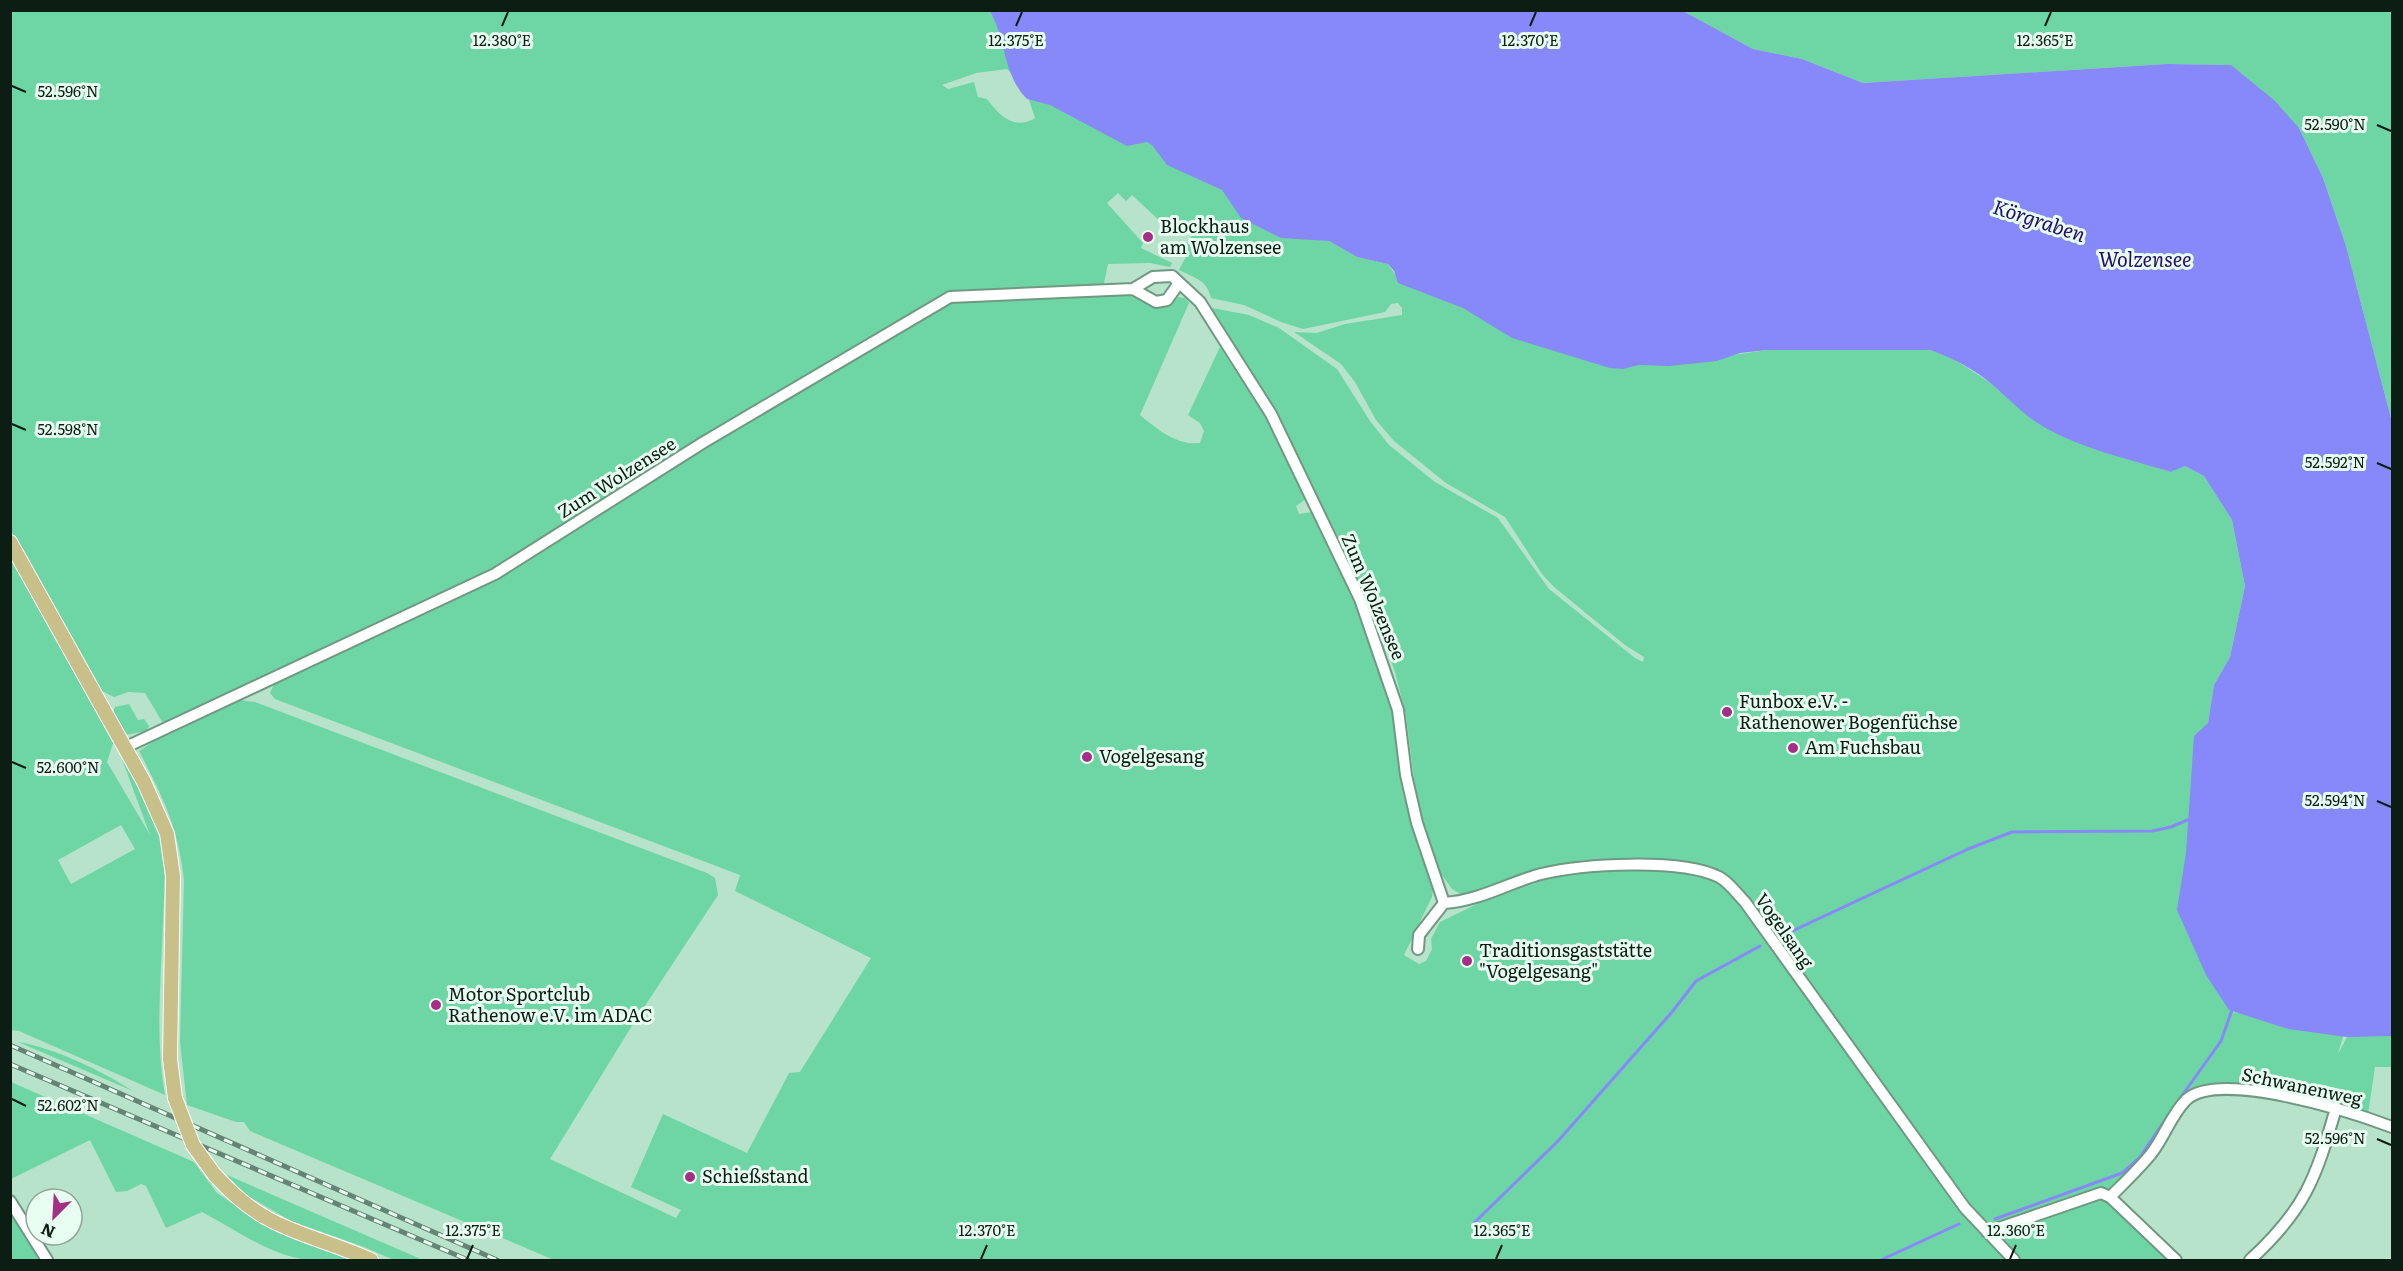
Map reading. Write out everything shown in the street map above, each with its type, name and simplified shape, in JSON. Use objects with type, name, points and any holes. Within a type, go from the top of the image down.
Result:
[{"type":"main road","points":[[10,542],[126,747],[158,809],[172,858],[174,893],[170,1059],[175,1098],[193,1145],[214,1174],[245,1205],[277,1226],[371,1260]]},
{"type":"street","name":"Zum Wolzensee","points":[[126,747],[495,574],[704,442],[950,297],[1134,289],[1153,278],[1172,276],[1200,302],[1271,414],[1360,599],[1398,710],[1406,775],[1415,814],[1444,903]]},
{"type":"street","name":"Zum Wolzensee","points":[[1134,289],[1156,302],[1167,300],[1179,283]]},
{"type":"street","name":"Vogelsang","points":[[1444,903],[1466,902],[1539,875],[1585,865],[1666,866],[1693,869],[1719,877],[1745,902],[1965,1208],[2014,1260]]},
{"type":"street","points":[[1418,949],[1419,936],[1444,903]]},
{"type":"street","name":"Schwanenweg","points":[[2110,1197],[2151,1154],[2186,1101],[2203,1089],[2252,1090],[2336,1108],[2392,1126]]},
{"type":"street","points":[[2250,1260],[2295,1213],[2306,1194],[2324,1149],[2336,1108]]},
{"type":"street","points":[[1987,1232],[2101,1193],[2110,1197],[2176,1260]]},
{"type":"street","points":[[10,1201],[46,1260]]},
{"type":"green space","points":[[10,11],[1008,11],[1011,73],[1007,69],[976,73],[942,85],[948,89],[974,82],[978,97],[987,99],[997,111],[1014,122],[1027,122],[1035,118],[1029,100],[1043,94],[1116,123],[1313,239],[1329,241],[1357,257],[1388,264],[1396,276],[1726,356],[1767,350],[1924,349],[1944,355],[2039,412],[2103,445],[2171,472],[2185,466],[2204,476],[2232,520],[2245,586],[2230,657],[2214,685],[2208,723],[2218,964],[2229,1010],[2346,1026],[2338,1054],[2347,1037],[2392,1030],[2392,1067],[2375,1067],[2368,1114],[2329,1101],[2276,1090],[2224,1085],[2202,1088],[2181,1102],[2150,1153],[2113,1194],[2169,1260],[2020,1260],[1968,1206],[1733,883],[1670,862],[1583,860],[1537,870],[1474,894],[1463,895],[1452,889],[1441,874],[1424,825],[1415,787],[1406,716],[1395,672],[1377,623],[1338,537],[1273,407],[1212,308],[1249,315],[1279,328],[1337,369],[1370,421],[1389,445],[1435,482],[1498,518],[1549,589],[1635,658],[1643,662],[1644,657],[1625,645],[1554,587],[1542,574],[1505,517],[1446,483],[1394,441],[1376,420],[1355,382],[1341,364],[1294,332],[1317,333],[1345,324],[1402,315],[1402,308],[1398,303],[1391,304],[1385,312],[1303,329],[1281,322],[1244,305],[1211,298],[1204,284],[1179,270],[1189,251],[1184,248],[1193,234],[1182,227],[1177,233],[1164,225],[1132,195],[1126,201],[1118,193],[1107,203],[1143,243],[1141,248],[1172,263],[1170,267],[1150,263],[1108,264],[1104,283],[1099,287],[947,295],[495,571],[164,725],[145,693],[128,692],[114,697],[100,690],[11,533]]},
{"type":"green space","points":[[1683,11],[2392,11],[2392,422],[2346,246],[2323,178],[2299,128],[2231,65],[2167,64],[1863,83],[1802,59],[1753,49]]},
{"type":"green space","points":[[1123,294],[1158,307],[1171,304],[1178,297],[1185,298],[1189,303],[1140,415],[1160,431],[1175,439],[1200,443],[1204,431],[1200,423],[1188,415],[1220,347],[1265,416],[1306,499],[1296,506],[1299,514],[1312,512],[1356,601],[1382,672],[1396,727],[1403,794],[1433,888],[1432,897],[1404,955],[1419,964],[1426,961],[1432,949],[1431,939],[1440,922],[1479,903],[1553,877],[1585,871],[1643,869],[1692,873],[1717,879],[1743,906],[1765,941],[1961,1210],[2007,1260],[554,1260],[250,1131],[244,1122],[236,1122],[187,1105],[180,1042],[184,880],[178,844],[168,813],[139,751],[154,741],[240,700],[255,702],[707,873],[715,878],[718,895],[633,1024],[550,1159],[676,1218],[681,1210],[631,1187],[663,1114],[747,1153],[789,1073],[800,1072],[871,958],[735,891],[740,875],[275,699],[270,693],[274,684],[499,575],[711,441],[950,301]]},
{"type":"green space","points":[[10,552],[115,737],[107,762],[150,835],[122,759],[124,757],[155,818],[163,850],[165,870],[159,1030],[165,1095],[19,1031],[11,1030]],"holes":[[[121,825],[135,849],[71,884],[58,860]]]},
{"type":"green space","points":[[129,704],[138,720],[144,719],[149,726],[147,731],[125,735],[112,714],[115,707]]},
{"type":"green space","points":[[18,1042],[47,1049],[78,1061],[133,1091]]},
{"type":"green space","points":[[11,1082],[194,1162],[217,1193],[268,1227],[302,1242],[356,1260],[314,1261],[279,1253],[202,1212],[166,1228],[146,1186],[141,1184],[127,1191],[116,1192],[90,1140],[11,1179]]},
{"type":"green space","points":[[227,1175],[423,1260],[394,1260],[291,1221],[246,1195]]},
{"type":"green space","points":[[10,1211],[24,1234],[24,1247],[32,1247],[40,1260],[11,1260]]},
{"type":"water","name":"Wolzensee","points":[[990,11],[1683,11],[1753,49],[1802,59],[1863,83],[2167,64],[2231,65],[2275,101],[2299,128],[2323,178],[2346,246],[2392,422],[2392,1036],[2347,1037],[2288,1029],[2229,1010],[2206,975],[2177,910],[2186,853],[2194,736],[2208,723],[2214,685],[2230,657],[2245,586],[2232,520],[2204,476],[2185,466],[2171,472],[2106,453],[2059,435],[2031,418],[1980,375],[1930,350],[1767,350],[1740,353],[1717,361],[1669,366],[1639,365],[1623,369],[1610,368],[1512,338],[1463,308],[1398,283],[1394,271],[1388,264],[1357,257],[1329,241],[1281,238],[1241,218],[1222,190],[1167,165],[1152,145],[1147,142],[1127,146],[1050,105],[1027,99],[1013,79]]},
{"type":"waterway","points":[[1775,939],[1968,849],[2012,832],[2152,831],[2171,827],[2192,818]]},
{"type":"waterway","points":[[1474,1223],[1558,1141],[1672,1012],[1696,981],[1760,946]]},
{"type":"waterway","points":[[2176,1104],[2221,1041],[2232,1010]]},
{"type":"waterway","points":[[1995,1219],[2122,1173],[2140,1157],[2169,1114]]},
{"type":"waterway","points":[[1881,1260],[1959,1224]]},
{"type":"railway","points":[[10,1045],[497,1260]]},
{"type":"railway","points":[[10,1064],[468,1260]]},
{"type":"place","name":"Blockhaus am Wolzensee","points":[[1148,237]]},
{"type":"place","name":"Funbox e.V. - Rathenower Bogenfüchse","points":[[1727,712]]},
{"type":"place","name":"Am Fuchsbau","points":[[1793,748]]},
{"type":"place","name":"Vogelgesang","points":[[1087,757]]},
{"type":"place","name":"Traditionsgaststätte \"Vogelgesang\"","points":[[1467,961]]},
{"type":"place","name":"Motor Sportclub Rathenow e.V. im ADAC","points":[[436,1005]]},
{"type":"place","name":"Schießstand","points":[[690,1177]]},
{"type":"water label","name":"Körgraben","points":[[2039,221]]}]
